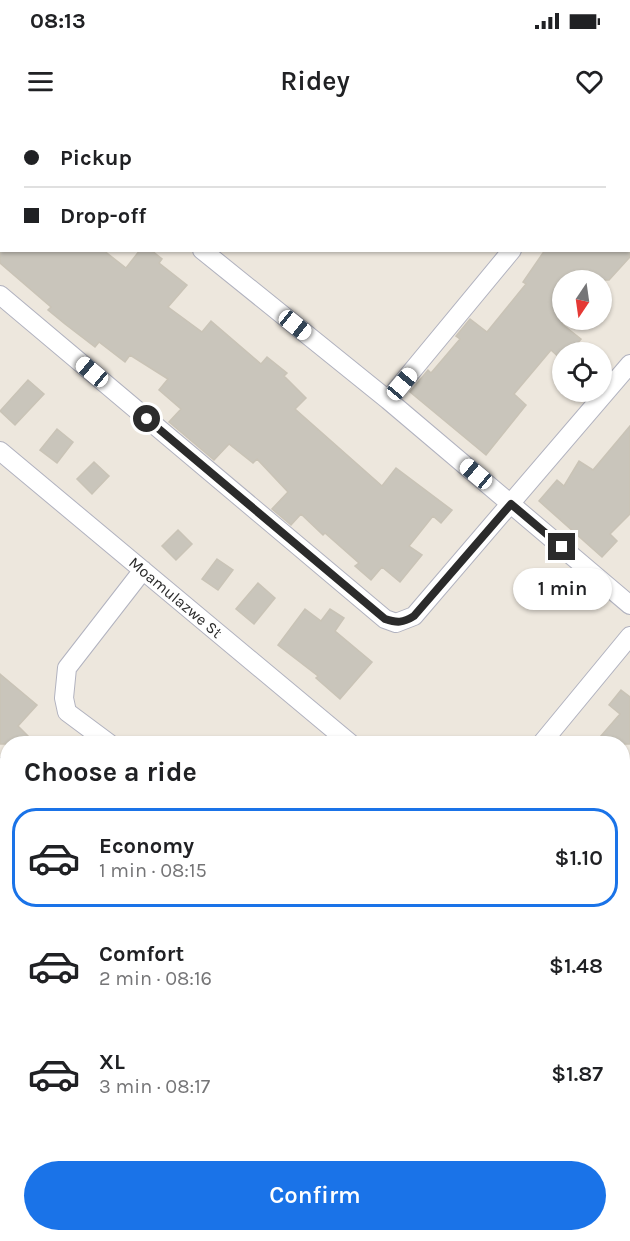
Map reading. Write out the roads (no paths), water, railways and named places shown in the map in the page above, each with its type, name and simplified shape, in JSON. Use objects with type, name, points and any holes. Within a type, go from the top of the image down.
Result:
[{"type":"street","points":[[204,252],[388,400],[630,605]]},
{"type":"street","points":[[388,400],[510,252]]},
{"type":"street","points":[[0,296],[385,619],[396,623],[405,622],[414,616],[630,364]]},
{"type":"street","name":"Moamulazwe St","points":[[0,451],[341,736]]},
{"type":"street","points":[[99,736],[67,712],[64,698],[68,668],[143,570]]},
{"type":"street","points":[[548,736],[630,636]]}]
